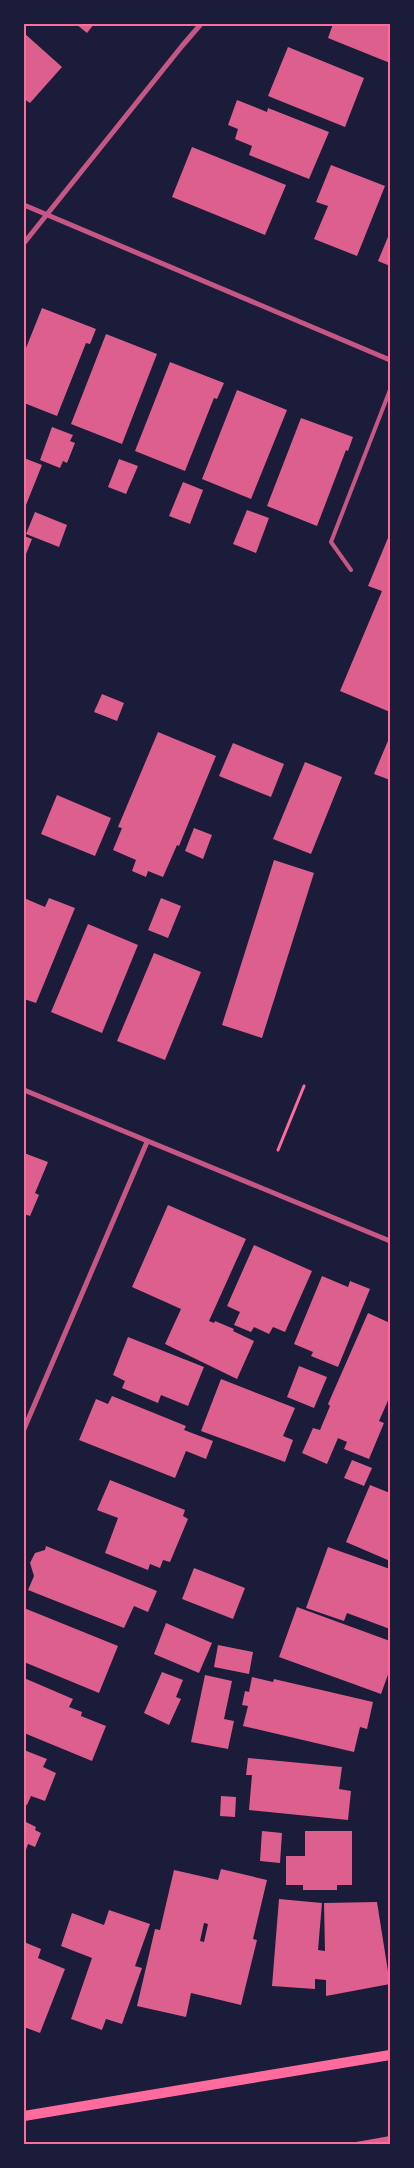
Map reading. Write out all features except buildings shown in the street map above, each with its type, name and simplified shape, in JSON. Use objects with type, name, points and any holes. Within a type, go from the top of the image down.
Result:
[{"type":"main road","points":[[24,2116],[390,2055]]},
{"type":"street","points":[[24,243],[48,216],[201,24]]},
{"type":"street","points":[[24,205],[390,360]]},
{"type":"street","points":[[24,1090],[390,1241]]},
{"type":"street","points":[[24,1429],[147,1142]]},
{"type":"lane","points":[[351,570],[331,542],[390,390]]},
{"type":"path","points":[[278,1150],[304,1086]]}]
